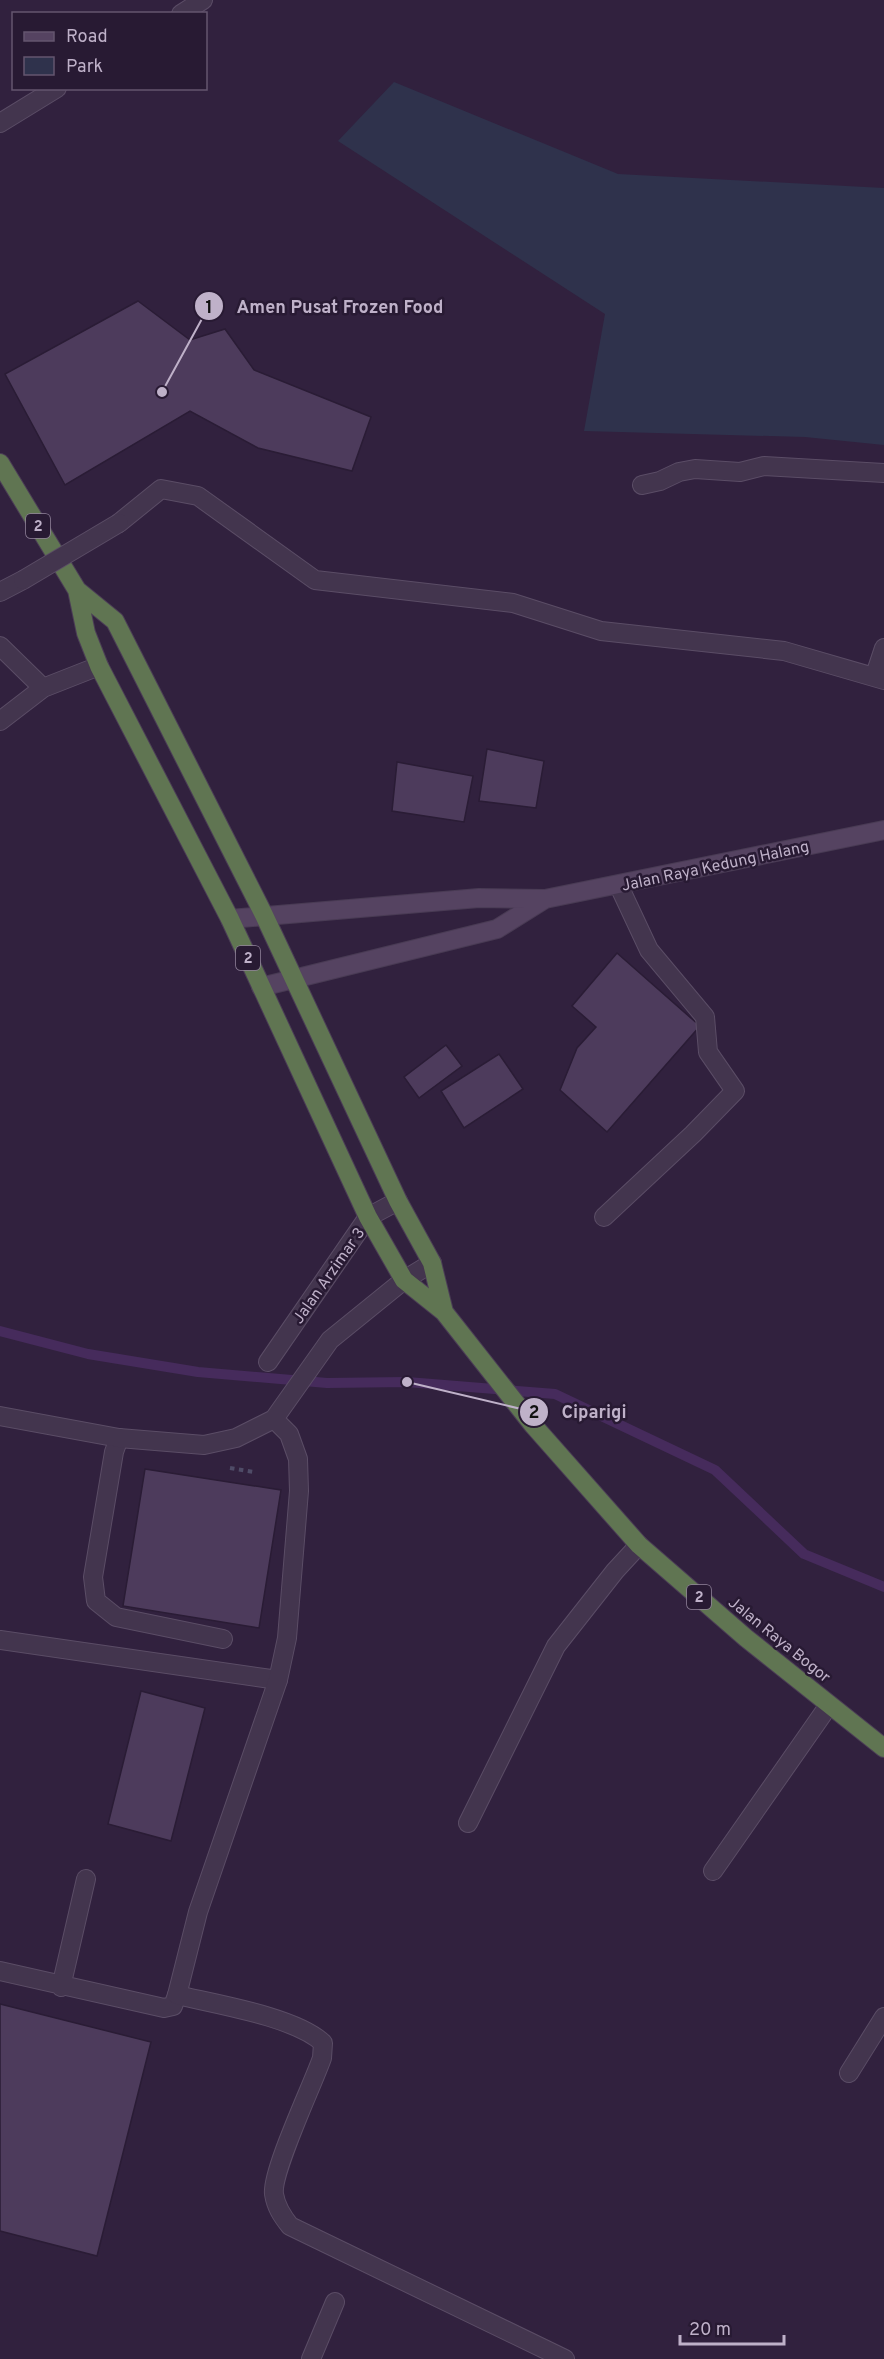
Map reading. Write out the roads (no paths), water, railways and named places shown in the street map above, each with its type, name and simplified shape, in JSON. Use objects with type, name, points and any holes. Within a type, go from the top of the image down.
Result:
[{"type":"highway","name":"2","points":[[0,462],[77,590],[86,633],[99,666],[230,919],[368,1217],[405,1280],[444,1312]]},
{"type":"highway","name":"2","points":[[77,590],[115,621],[264,915],[398,1201],[432,1263],[444,1312]]},
{"type":"highway","name":"Jalan Raya Bogor","points":[[444,1312],[533,1425],[639,1545],[746,1638],[884,1748]]},
{"type":"main road","name":"Jalan Raya Kedung Halang","points":[[230,919],[479,898],[545,899],[619,886],[884,830]]},
{"type":"main road","name":"Jalan Raya Kedung Halang","points":[[261,987],[497,929],[545,899]]},
{"type":"street","points":[[184,12],[203,0]]},
{"type":"street","points":[[0,123],[54,90]]},
{"type":"street","points":[[642,485],[660,481],[679,472],[694,470],[740,472],[764,466],[884,473]]},
{"type":"street","points":[[0,592],[119,523],[161,489],[198,496],[315,580],[513,603],[601,631],[784,651],[879,678],[884,648]]},
{"type":"street","points":[[0,646],[43,688]]},
{"type":"street","points":[[0,721],[43,688],[99,666]]},
{"type":"street","points":[[604,1217],[693,1134],[735,1091],[708,1052],[705,1017],[649,950],[619,886]]},
{"type":"street","name":"Jalan Arzimar 3","points":[[268,1362],[368,1217],[398,1201]]},
{"type":"street","points":[[0,1416],[119,1438],[204,1445],[236,1438],[276,1416],[330,1340],[405,1280],[432,1263]]},
{"type":"street","points":[[0,1971],[61,1987],[164,2008],[173,2006],[198,1912],[278,1680],[287,1638],[299,1481],[298,1459],[289,1434],[276,1416]]},
{"type":"street","points":[[119,1438],[114,1452],[93,1577],[96,1601],[116,1617],[223,1639]]},
{"type":"street","points":[[468,1823],[556,1646],[615,1571],[639,1545]]},
{"type":"street","points":[[0,1640],[278,1680]]},
{"type":"street","points":[[713,1871],[829,1705]]},
{"type":"street","points":[[61,1987],[86,1879]]},
{"type":"street","points":[[177,1995],[240,2010],[311,2032],[323,2043],[322,2058],[279,2169],[273,2191],[278,2210],[290,2226],[565,2359]]},
{"type":"street","points":[[849,2073],[884,2017]]},
{"type":"street","points":[[311,2359],[335,2302]]},
{"type":"waterway","points":[[0,1331],[88,1354],[198,1372],[327,1383],[407,1382],[555,1394],[715,1470],[804,1554],[884,1587]]},
{"type":"place","name":"Amen Pusat Frozen Food","points":[[162,392]]},
{"type":"place","name":"Ciparigi","points":[[407,1382]]}]
